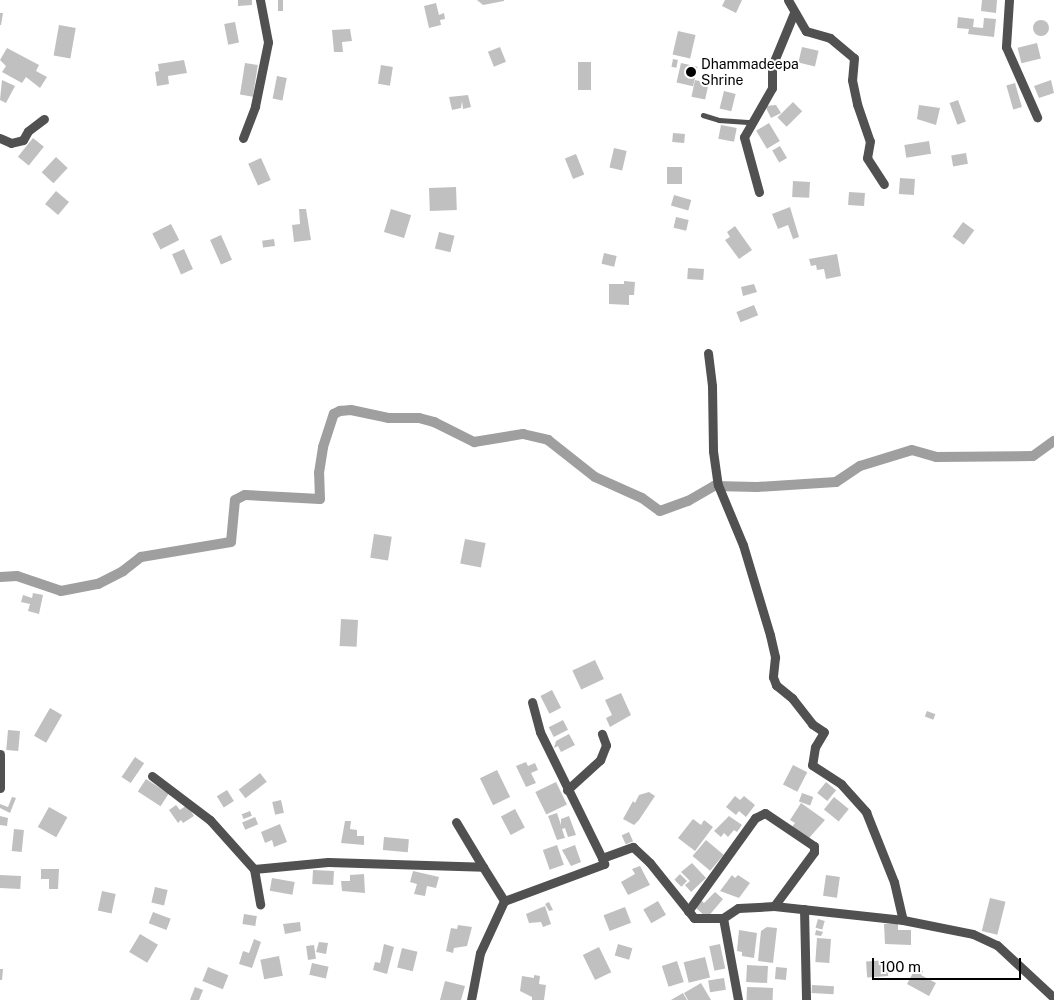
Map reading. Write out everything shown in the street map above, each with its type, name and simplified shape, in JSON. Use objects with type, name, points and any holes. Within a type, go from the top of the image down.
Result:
[{"type":"street","points":[[243,138],[255,106],[268,42],[260,0]]},
{"type":"street","points":[[788,0],[794,14],[806,31],[830,38],[854,58],[852,80],[856,104],[870,141],[867,158],[884,184]]},
{"type":"street","points":[[1008,0],[1006,46],[1037,117]]},
{"type":"street","points":[[759,192],[744,138],[750,122],[772,88],[772,66],[794,14]]},
{"type":"street","points":[[0,138],[11,143],[23,140],[28,131],[44,119]]},
{"type":"street","points":[[708,353],[718,486],[743,545],[770,635],[775,657],[773,677],[776,685],[792,698],[812,724],[824,732],[815,748],[812,765],[840,784],[866,812],[894,882],[903,920]]},
{"type":"street","points":[[472,1000],[480,953],[504,901],[604,864],[540,732],[532,702]]},
{"type":"street","points":[[567,790],[600,760],[606,745],[602,734]]},
{"type":"street","points":[[0,754],[0,788]]},
{"type":"street","points":[[152,776],[210,820],[254,869],[260,904]]},
{"type":"street","points":[[688,912],[755,818],[765,813],[814,846],[814,852],[774,906]]},
{"type":"street","points":[[456,822],[504,901]]},
{"type":"street","points":[[602,858],[633,847],[650,863],[694,918],[723,918],[738,908],[774,906],[903,920],[973,934],[997,945],[1054,998]]},
{"type":"street","points":[[254,869],[328,862],[483,867]]},
{"type":"street","points":[[804,908],[806,1000]]},
{"type":"street","points":[[723,918],[738,1000]]},
{"type":"lane","points":[[703,115],[718,120],[750,122]]},
{"type":"building","points":[[238,0],[252,0],[252,5],[238,6]]},
{"type":"building","points":[[278,0],[283,0],[283,11],[278,11]]},
{"type":"building","points":[[477,0],[504,0],[504,1],[483,5]]},
{"type":"building","points":[[725,0],[742,0],[736,13],[722,6]]},
{"type":"building","points":[[982,0],[997,0],[996,13],[981,11]]},
{"type":"building","points":[[436,3],[439,15],[444,13],[445,19],[440,20],[441,25],[429,28],[424,6]]},
{"type":"building","points":[[0,13],[3,13],[1,25],[0,25]]},
{"type":"building","points":[[958,17],[974,19],[973,27],[983,28],[984,18],[996,19],[994,37],[968,34],[969,29],[957,28]]},
{"type":"building","points":[[1038,20],[1044,20],[1049,25],[1047,34],[1038,36],[1033,31],[1033,25]]},
{"type":"building","points":[[235,22],[239,43],[228,45],[224,24]]},
{"type":"building","points":[[59,25],[76,28],[70,58],[54,56]]},
{"type":"building","points":[[350,29],[352,41],[342,42],[343,52],[334,52],[332,30]]},
{"type":"building","points":[[678,31],[696,35],[690,58],[673,54]]},
{"type":"building","points":[[1037,43],[1041,59],[1021,63],[1018,48]]},
{"type":"building","points":[[500,47],[506,62],[494,67],[488,52]]},
{"type":"building","points":[[802,47],[819,51],[815,66],[798,63]]},
{"type":"building","points":[[7,48],[39,65],[36,71],[47,77],[40,88],[26,77],[22,83],[2,72],[6,66],[0,60]]},
{"type":"building","points":[[673,59],[678,60],[676,68],[671,67]]},
{"type":"building","points":[[184,60],[187,73],[168,76],[169,84],[157,86],[155,72],[159,71],[158,64]]},
{"type":"building","points":[[578,62],[591,62],[591,90],[578,90]]},
{"type":"building","points":[[245,63],[258,65],[253,97],[240,95]]},
{"type":"building","points":[[681,63],[698,67],[693,86],[677,82]]},
{"type":"building","points":[[381,65],[393,67],[390,86],[378,84]]},
{"type":"building","points":[[277,76],[287,78],[282,100],[273,99]]},
{"type":"building","points":[[2,80],[15,86],[6,103],[0,100]]},
{"type":"building","points":[[695,80],[709,83],[705,100],[691,97]]},
{"type":"building","points":[[1051,80],[1054,93],[1039,98],[1034,86]]},
{"type":"building","points":[[1015,83],[1022,107],[1013,110],[1006,85]]},
{"type":"building","points":[[724,91],[736,94],[731,111],[720,108]]},
{"type":"building","points":[[468,95],[471,107],[463,109],[462,101],[461,108],[452,110],[449,97]]},
{"type":"building","points":[[958,100],[966,122],[957,125],[950,103]]},
{"type":"building","points":[[793,102],[802,111],[787,127],[777,118]]},
{"type":"building","points":[[776,105],[781,113],[771,118],[765,106]]},
{"type":"building","points":[[919,105],[940,108],[936,125],[917,119]]},
{"type":"building","points":[[769,123],[780,141],[767,149],[756,131]]},
{"type":"building","points":[[721,125],[737,128],[734,142],[718,139]]},
{"type":"building","points":[[673,133],[685,134],[684,143],[672,142]]},
{"type":"building","points":[[33,138],[44,147],[29,165],[18,157]]},
{"type":"building","points":[[929,141],[931,154],[906,158],[904,145]]},
{"type":"building","points":[[780,146],[787,158],[779,163],[772,150]]},
{"type":"building","points":[[614,148],[627,151],[622,170],[610,167]]},
{"type":"building","points":[[966,153],[968,164],[953,166],[951,156]]},
{"type":"building","points":[[576,154],[584,174],[573,179],[565,158]]},
{"type":"building","points":[[56,157],[68,168],[53,183],[42,172]]},
{"type":"building","points":[[261,158],[271,180],[258,186],[248,164]]},
{"type":"building","points":[[667,167],[682,167],[682,184],[667,184]]},
{"type":"building","points":[[900,178],[915,179],[914,195],[899,194]]},
{"type":"building","points":[[793,181],[810,182],[809,198],[792,197]]},
{"type":"building","points":[[456,187],[457,210],[430,211],[429,188]]},
{"type":"building","points":[[56,191],[69,202],[58,215],[45,204]]},
{"type":"building","points":[[849,192],[865,193],[864,206],[848,205]]},
{"type":"building","points":[[674,195],[691,200],[688,211],[671,206]]},
{"type":"building","points":[[790,207],[799,237],[793,239],[788,225],[778,229],[772,214]]},
{"type":"building","points":[[299,209],[306,209],[311,240],[294,242],[292,225],[300,224]]},
{"type":"building","points":[[391,209],[411,215],[404,238],[384,232]]},
{"type":"building","points":[[676,217],[689,220],[686,231],[674,228]]},
{"type":"building","points":[[963,222],[974,230],[964,245],[952,237]]},
{"type":"building","points":[[171,224],[179,240],[160,250],[152,234]]},
{"type":"building","points":[[735,226],[752,250],[739,259],[725,240],[730,237],[727,232]]},
{"type":"building","points":[[439,232],[455,236],[450,252],[435,248]]},
{"type":"building","points":[[221,235],[232,260],[221,265],[210,240]]},
{"type":"building","points":[[274,239],[275,246],[263,248],[262,241]]},
{"type":"building","points":[[184,249],[193,269],[181,274],[172,254]]},
{"type":"building","points":[[604,253],[617,256],[614,267],[602,264]]},
{"type":"building","points":[[837,254],[841,276],[826,279],[824,269],[817,270],[816,265],[811,266],[809,259]]},
{"type":"building","points":[[688,268],[704,269],[703,280],[687,279]]},
{"type":"building","points":[[624,281],[635,282],[634,295],[629,295],[629,305],[609,304],[609,284],[624,284]]},
{"type":"building","points":[[754,284],[757,292],[743,296],[741,287]]},
{"type":"building","points":[[754,305],[758,315],[741,322],[736,312]]},
{"type":"building","points":[[374,534],[392,537],[388,561],[370,558]]},
{"type":"building","points":[[465,539],[486,543],[481,568],[460,564]]},
{"type":"building","points":[[33,593],[43,595],[39,614],[28,611],[30,604],[21,602],[23,595],[32,598]]},
{"type":"building","points":[[341,619],[358,620],[357,647],[340,646]]},
{"type":"building","points":[[595,660],[604,679],[581,690],[572,671]]},
{"type":"building","points":[[552,690],[561,708],[549,714],[540,696]]},
{"type":"building","points":[[621,693],[631,715],[610,727],[606,718],[612,715],[605,700]]},
{"type":"building","points":[[50,708],[62,715],[46,743],[34,736]]},
{"type":"building","points":[[927,711],[935,714],[933,720],[925,717]]},
{"type":"building","points":[[563,720],[568,730],[554,737],[549,727]]},
{"type":"building","points":[[8,730],[20,731],[18,751],[6,750]]},
{"type":"building","points":[[569,734],[575,745],[561,752],[558,746],[554,748],[556,741]]},
{"type":"building","points":[[135,757],[144,763],[131,783],[122,777]]},
{"type":"building","points":[[526,762],[528,766],[535,763],[538,770],[531,773],[536,783],[526,787],[516,766]]},
{"type":"building","points":[[793,765],[807,772],[797,792],[783,785]]},
{"type":"building","points":[[497,770],[510,797],[493,805],[480,778]]},
{"type":"building","points":[[260,773],[267,782],[245,798],[239,790]]},
{"type":"building","points":[[146,779],[169,794],[160,806],[138,792]]},
{"type":"building","points":[[556,782],[567,804],[546,815],[535,792]]},
{"type":"building","points":[[826,782],[836,790],[827,801],[817,793]]},
{"type":"building","points":[[227,790],[234,801],[224,807],[217,796]]},
{"type":"building","points":[[649,792],[655,796],[639,820],[634,825],[623,819],[633,801],[635,803],[639,795]]},
{"type":"building","points":[[802,793],[813,797],[810,806],[799,801]]},
{"type":"building","points":[[735,796],[740,800],[744,796],[755,805],[746,817],[739,811],[736,815],[726,807]]},
{"type":"building","points":[[12,797],[16,798],[10,813],[0,808],[0,804],[8,807]]},
{"type":"building","points":[[834,797],[849,809],[839,821],[824,809]]},
{"type":"building","points":[[281,800],[284,813],[275,815],[272,802]]},
{"type":"building","points":[[801,803],[825,820],[809,838],[792,827],[795,823],[790,820]]},
{"type":"building","points":[[176,805],[180,810],[187,805],[194,816],[183,823],[181,820],[178,823],[169,810]]},
{"type":"building","points":[[49,807],[67,817],[56,837],[38,827]]},
{"type":"building","points":[[515,809],[525,828],[511,835],[501,817]]},
{"type":"building","points":[[250,811],[252,816],[244,819],[242,814]]},
{"type":"building","points":[[557,813],[561,825],[561,819],[569,816],[576,835],[568,837],[565,828],[562,829],[565,838],[557,840],[548,816]]},
{"type":"building","points":[[0,816],[8,818],[7,826],[0,825]]},
{"type":"building","points":[[729,816],[742,825],[737,832],[734,830],[728,837],[724,833],[721,837],[714,831]]},
{"type":"building","points":[[255,817],[258,824],[245,830],[242,822]]},
{"type":"building","points":[[693,819],[701,825],[704,820],[713,827],[695,851],[678,838]]},
{"type":"building","points":[[345,821],[351,821],[350,829],[357,830],[357,836],[364,836],[364,845],[341,843]]},
{"type":"building","points":[[280,824],[287,842],[274,847],[272,840],[265,843],[261,832]]},
{"type":"building","points":[[14,829],[24,830],[22,852],[12,851]]},
{"type":"building","points":[[629,832],[633,841],[626,844],[622,835]]},
{"type":"building","points":[[384,837],[409,839],[408,852],[383,850]]},
{"type":"building","points":[[706,840],[724,855],[710,871],[693,856]]},
{"type":"building","points":[[557,845],[564,865],[550,870],[543,850]]},
{"type":"building","points":[[575,845],[581,862],[571,866],[562,850]]},
{"type":"building","points":[[692,863],[706,878],[691,892],[685,885],[690,881],[681,872]]},
{"type":"building","points":[[640,866],[650,885],[628,895],[621,882],[635,874],[632,869]]},
{"type":"building","points":[[41,869],[59,869],[58,889],[49,889],[49,879],[41,879]]},
{"type":"building","points":[[313,870],[334,871],[333,885],[312,884]]},
{"type":"building","points":[[413,871],[439,877],[436,888],[427,886],[425,896],[414,894],[417,884],[410,882]]},
{"type":"building","points":[[364,874],[365,893],[342,891],[341,881],[350,881],[350,875]]},
{"type":"building","points":[[680,874],[687,881],[681,887],[674,880]]},
{"type":"building","points":[[0,875],[21,876],[20,889],[0,888]]},
{"type":"building","points":[[732,875],[735,878],[738,875],[750,883],[739,898],[720,891]]},
{"type":"building","points":[[826,875],[840,877],[837,898],[823,896]]},
{"type":"building","points":[[272,878],[295,882],[292,895],[270,891]]},
{"type":"building","points":[[155,887],[168,890],[164,906],[151,903]]},
{"type":"building","points":[[102,891],[116,894],[112,913],[98,911]]},
{"type":"building","points":[[715,892],[723,899],[707,918],[695,907],[701,900],[704,903]]},
{"type":"building","points":[[990,898],[1006,902],[997,935],[982,931]]},
{"type":"building","points":[[658,901],[666,915],[651,923],[643,910]]},
{"type":"building","points":[[549,902],[553,910],[549,911],[545,904]]},
{"type":"building","points":[[545,906],[551,924],[543,927],[541,922],[529,923],[526,914]]},
{"type":"building","points":[[625,907],[631,923],[610,931],[604,915]]},
{"type":"building","points":[[153,912],[171,919],[166,930],[149,923]]},
{"type":"building","points":[[244,914],[257,916],[255,926],[242,924]]},
{"type":"building","points":[[818,919],[825,921],[822,930],[816,928]]},
{"type":"building","points":[[300,922],[301,931],[285,934],[283,924]]},
{"type":"building","points":[[898,923],[898,930],[911,930],[911,945],[885,944],[884,924]]},
{"type":"building","points":[[458,925],[472,927],[467,946],[454,948],[453,953],[446,951],[451,928],[457,929]]},
{"type":"building","points":[[767,927],[777,928],[773,963],[758,961],[761,931]]},
{"type":"building","points":[[739,930],[757,933],[754,958],[742,956],[742,952],[737,951]]},
{"type":"building","points":[[816,930],[823,932],[821,936],[815,935]]},
{"type":"building","points":[[140,934],[158,945],[147,963],[129,952]]},
{"type":"building","points":[[817,938],[831,939],[829,963],[815,962]]},
{"type":"building","points":[[254,939],[261,942],[252,968],[239,964],[243,951],[249,953]]},
{"type":"building","points":[[319,942],[328,943],[326,954],[316,952]]},
{"type":"building","points":[[384,944],[394,947],[387,974],[373,970],[375,962],[380,963]]},
{"type":"building","points":[[618,944],[632,948],[629,960],[615,956]]},
{"type":"building","points":[[720,944],[725,968],[714,971],[709,946]]},
{"type":"building","points":[[314,945],[316,959],[308,960],[306,946]]},
{"type":"building","points":[[599,947],[611,972],[595,980],[583,955]]},
{"type":"building","points":[[402,948],[418,952],[413,971],[397,967]]},
{"type":"building","points":[[279,956],[283,976],[264,979],[260,960]]},
{"type":"building","points":[[705,957],[710,977],[689,983],[684,962]]},
{"type":"building","points":[[887,960],[888,976],[867,977],[866,961]]},
{"type":"building","points":[[677,961],[684,982],[669,987],[662,966]]},
{"type":"building","points":[[312,963],[329,967],[326,979],[309,975]]},
{"type":"building","points":[[747,965],[768,966],[767,983],[746,982]]},
{"type":"building","points":[[208,967],[228,975],[223,989],[202,981]]},
{"type":"building","points":[[776,967],[787,968],[786,980],[775,979]]},
{"type":"building","points":[[916,967],[923,971],[921,975],[936,983],[929,996],[907,984]]},
{"type":"building","points":[[0,969],[3,969],[2,980],[0,980]]},
{"type":"building","points":[[534,975],[540,976],[539,984],[546,985],[544,1000],[532,1000],[532,997],[520,991],[522,976],[534,978]]},
{"type":"building","points":[[724,978],[726,990],[710,992],[708,981]]},
{"type":"building","points":[[445,981],[465,986],[461,1000],[440,1000]]},
{"type":"building","points":[[701,983],[711,1000],[688,1000],[684,993]]},
{"type":"building","points":[[812,985],[834,986],[834,994],[812,993]]},
{"type":"building","points":[[195,987],[203,990],[199,1000],[190,1000]]},
{"type":"building","points":[[747,987],[773,988],[773,1000],[747,1000]]},
{"type":"building","points":[[683,993],[687,1000],[671,1000]]},
{"type":"waterway","points":[[0,577],[17,576],[61,591],[98,584],[123,571],[141,557],[231,542],[235,500],[245,495],[320,499],[319,473],[323,447],[334,414],[340,411],[351,410],[388,418],[419,418],[434,422],[474,442],[523,434],[548,440],[595,477],[642,498],[660,511],[688,501],[714,486],[757,487],[836,482],[860,466],[912,450],[936,457],[1033,456],[1054,441]]},
{"type":"place","name":"Dhammadeepa Shrine","points":[[691,72]]}]
